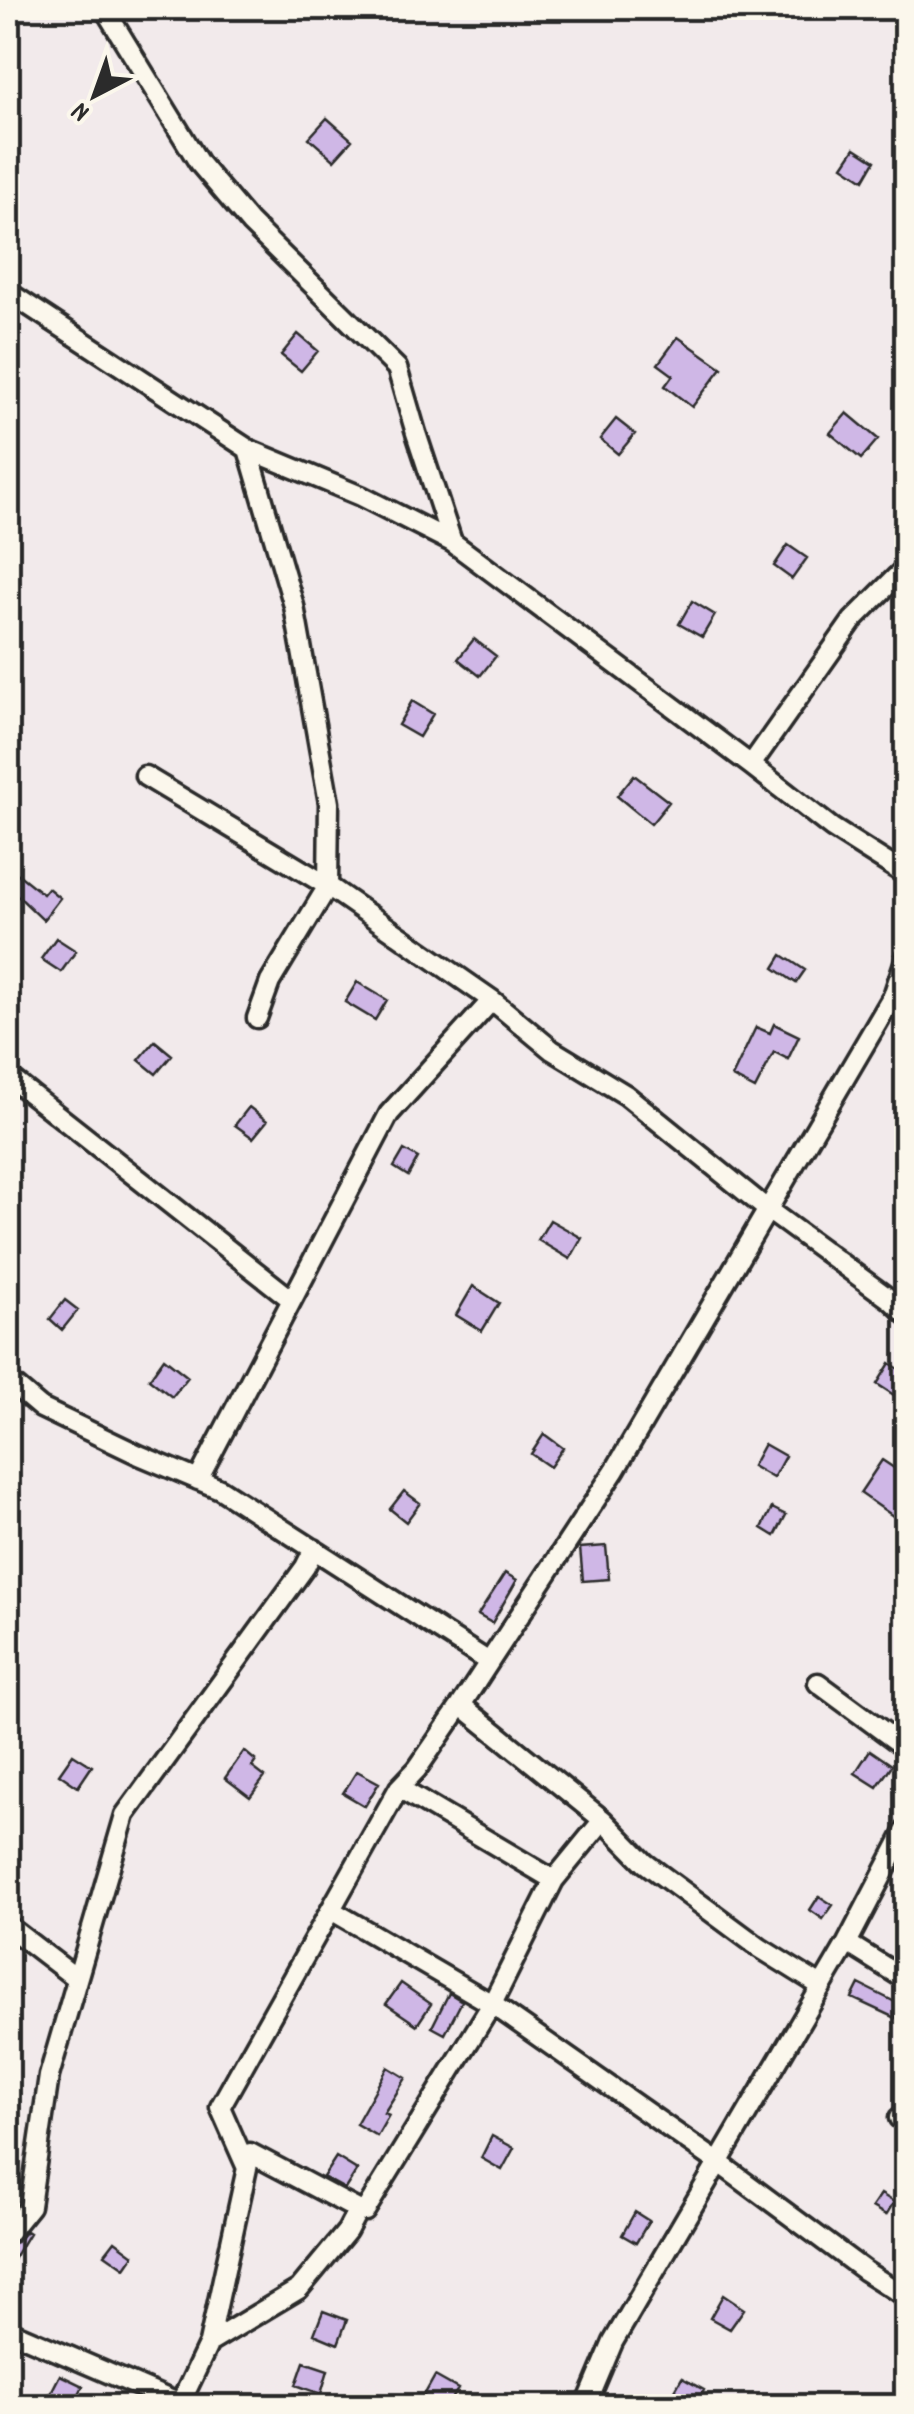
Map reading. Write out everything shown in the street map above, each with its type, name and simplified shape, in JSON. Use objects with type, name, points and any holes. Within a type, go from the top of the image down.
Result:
[{"type":"street","points":[[104,8],[199,163],[250,224],[397,368],[452,542]]},
{"type":"street","points":[[898,8],[906,14]]},
{"type":"street","points":[[8,292],[248,450],[361,496],[452,542],[832,828],[906,875]]},
{"type":"street","points":[[248,450],[294,606],[330,803],[328,886],[270,982],[258,1018]]},
{"type":"street","points":[[751,764],[854,620],[906,567]]},
{"type":"street","points":[[146,776],[328,886],[492,1000],[552,1050],[626,1095],[768,1210],[906,1314]]},
{"type":"street","points":[[246,2168],[220,2107],[400,1788],[461,1705],[615,1470],[893,996],[906,957]]},
{"type":"street","points":[[198,1480],[388,1114],[492,1000]]},
{"type":"street","points":[[8,1076],[292,1300]]},
{"type":"street","points":[[8,1380],[41,1408],[220,1489],[489,1662]]},
{"type":"street","points":[[8,2233],[30,2206],[48,2076],[126,1815],[305,1567],[314,1549]]},
{"type":"street","points":[[818,1684],[906,1748]]},
{"type":"street","points":[[461,1705],[603,1820],[646,1864],[760,1948],[821,1986]]},
{"type":"street","points":[[400,1788],[554,1880]]},
{"type":"street","points":[[8,2330],[179,2405],[209,2344],[250,2153],[364,2211],[492,2004],[554,1880],[603,1820]]},
{"type":"street","points":[[586,2406],[612,2342],[847,1942],[906,1830]]},
{"type":"street","points":[[331,1910],[492,2004],[906,2297]]},
{"type":"street","points":[[8,1926],[77,1978]]},
{"type":"street","points":[[847,1942],[906,1980]]},
{"type":"street","points":[[209,2344],[299,2289],[347,2231],[358,2210]]},
{"type":"building","points":[[327,118],[352,140],[334,160],[309,138]]},
{"type":"building","points":[[855,148],[875,161],[864,180],[843,166]]},
{"type":"building","points":[[298,334],[318,351],[301,371],[281,355]]},
{"type":"building","points":[[678,337],[722,368],[692,407],[665,386],[673,375],[658,364]]},
{"type":"building","points":[[847,413],[878,439],[861,459],[830,433]]},
{"type":"building","points":[[616,419],[635,434],[618,454],[600,439]]},
{"type":"building","points":[[788,545],[807,558],[792,579],[774,566]]},
{"type":"building","points":[[692,601],[715,615],[702,637],[679,624]]},
{"type":"building","points":[[474,639],[496,656],[480,676],[458,659]]},
{"type":"building","points":[[412,701],[433,714],[419,737],[398,725]]},
{"type":"building","points":[[634,775],[669,802],[651,824],[617,796]]},
{"type":"building","points":[[8,866],[43,894],[48,888],[60,898],[43,920],[17,895],[8,908]]},
{"type":"building","points":[[56,938],[76,951],[61,972],[41,959]]},
{"type":"building","points":[[782,955],[805,970],[796,983],[774,968]]},
{"type":"building","points":[[357,982],[387,1000],[375,1020],[345,1002]]},
{"type":"building","points":[[774,1024],[799,1036],[788,1059],[774,1052],[755,1089],[732,1077],[756,1027],[770,1033]]},
{"type":"building","points":[[155,1041],[172,1055],[156,1074],[139,1060]]},
{"type":"building","points":[[249,1107],[267,1121],[253,1138],[235,1125]]},
{"type":"building","points":[[404,1150],[418,1158],[408,1176],[394,1167]]},
{"type":"building","points":[[550,1220],[582,1238],[570,1259],[538,1240]]},
{"type":"building","points":[[473,1286],[499,1303],[482,1331],[456,1315]]},
{"type":"building","points":[[65,1300],[78,1310],[62,1330],[50,1319]]},
{"type":"building","points":[[164,1358],[188,1377],[172,1397],[149,1379]]},
{"type":"building","points":[[890,1363],[906,1374],[897,1397],[877,1384]]},
{"type":"building","points":[[544,1434],[563,1448],[550,1467],[531,1454]]},
{"type":"building","points":[[764,1444],[785,1456],[773,1478],[752,1466]]},
{"type":"building","points":[[882,1460],[906,1476],[906,1525],[860,1493]]},
{"type":"building","points":[[404,1491],[420,1503],[406,1522],[390,1509]]},
{"type":"building","points":[[772,1508],[786,1515],[775,1536],[762,1528]]},
{"type":"building","points":[[606,1546],[609,1579],[583,1581],[580,1548]]},
{"type":"building","points":[[505,1573],[517,1580],[492,1623],[478,1615]]},
{"type":"building","points":[[870,1750],[892,1765],[877,1787],[855,1773]]},
{"type":"building","points":[[244,1751],[256,1761],[252,1767],[265,1777],[250,1797],[225,1778]]},
{"type":"building","points":[[73,1754],[92,1766],[78,1787],[59,1774]]},
{"type":"building","points":[[357,1771],[379,1783],[365,1806],[343,1793]]},
{"type":"building","points":[[819,1896],[833,1905],[823,1919],[810,1910]]},
{"type":"building","points":[[401,1983],[431,2004],[417,2025],[386,2004]]},
{"type":"building","points":[[859,1984],[901,2005],[895,2018],[852,1998]]},
{"type":"building","points":[[449,1993],[462,2001],[445,2034],[432,2027]]},
{"type":"building","points":[[388,2067],[406,2078],[384,2113],[389,2115],[377,2136],[356,2124]]},
{"type":"building","points":[[492,2136],[514,2148],[502,2170],[481,2158]]},
{"type":"building","points":[[336,2157],[357,2170],[345,2189],[323,2177]]},
{"type":"building","points":[[881,2194],[894,2202],[886,2215],[872,2207]]},
{"type":"building","points":[[635,2212],[649,2221],[636,2243],[622,2235]]},
{"type":"building","points":[[26,2231],[29,2233],[8,2268],[8,2245],[17,2242]]},
{"type":"building","points":[[115,2241],[134,2255],[125,2268],[105,2254]]},
{"type":"building","points":[[723,2295],[744,2309],[730,2329],[710,2318]]},
{"type":"building","points":[[323,2311],[347,2320],[338,2344],[314,2334]]},
{"type":"building","points":[[304,2362],[328,2370],[321,2394],[296,2385]]},
{"type":"building","points":[[60,2375],[83,2386],[73,2406],[44,2406]]},
{"type":"building","points":[[435,2376],[458,2389],[448,2406],[434,2406],[422,2399]]},
{"type":"building","points":[[682,2378],[704,2390],[696,2406],[669,2401]]}]
